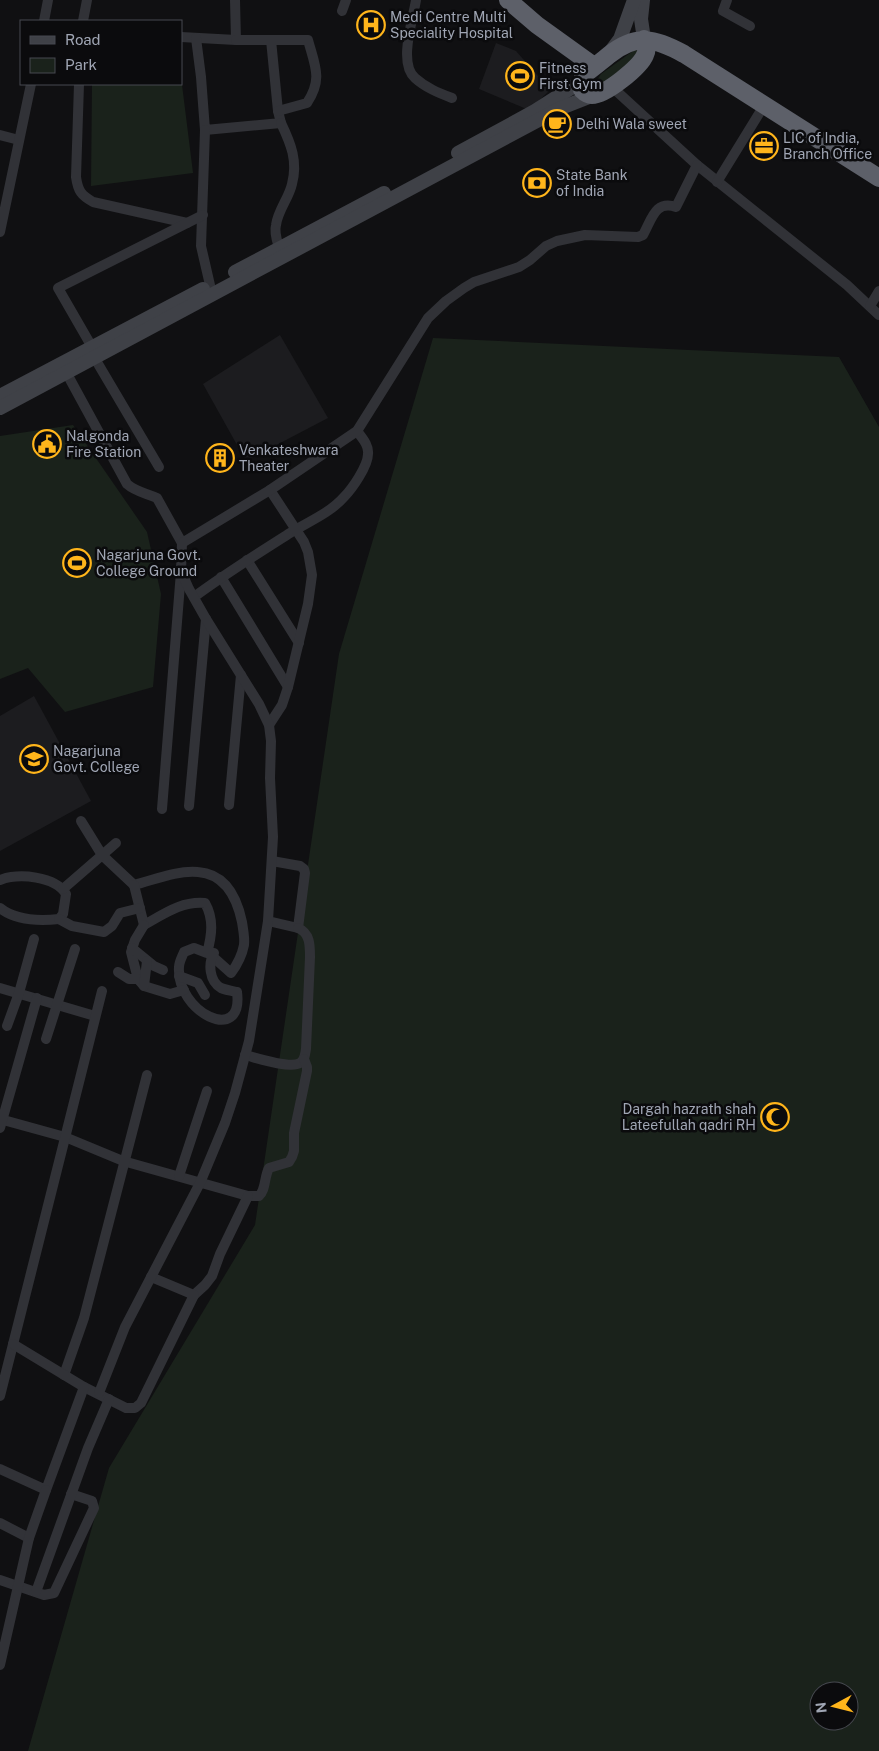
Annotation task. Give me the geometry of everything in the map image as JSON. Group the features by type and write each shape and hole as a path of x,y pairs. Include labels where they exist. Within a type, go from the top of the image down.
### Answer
{"highway":[{"path":"509,1 544,31 586,74"},
{"path":"644,39 647,50 642,60 612,87 594,95 587,94 582,90 586,74 624,44 644,39 670,46 879,178"},
{"path":"642,60 659,54 670,55 680,60 879,185"}],"main road":[{"path":"608,56 620,39 634,0"},
{"path":"643,0 641,19 644,39"},
{"path":"0,408 66,372 93,352 210,285 412,179 519,120 586,74"},
{"path":"0,396 286,256 562,108 594,95"}],"street":[{"path":"44,20 48,0"},
{"path":"83,20 87,0"},
{"path":"235,0 236,40"},
{"path":"342,10 346,0"},
{"path":"416,0 406,56 408,67 414,77 432,90 452,98"},
{"path":"727,0 723,11 750,26"},
{"path":"182,37 236,40 308,40 317,82 314,92 307,103 278,111"},
{"path":"196,38 205,130 202,246 206,273 210,285"},
{"path":"271,40 278,111 281,123 292,146 294,174 292,186 276,223 275,230 279,248"},
{"path":"0,232 3,202 31,85"},
{"path":"79,85 76,178 78,190 82,196 93,202 187,223"},
{"path":"612,87 697,165 846,284 879,315"},
{"path":"717,182 760,112"},
{"path":"205,130 281,123"},
{"path":"0,135 19,140"},
{"path":"182,543 270,490 357,431 428,318 446,300 474,282 519,267 557,240 585,236 638,238 643,235 659,207 667,204 676,206 697,165"},
{"path":"160,467 58,288 203,215"},
{"path":"870,306 879,290"},
{"path":"66,372 127,484 133,490 156,498 182,543 162,809"},
{"path":"194,598 221,577 344,498 362,472 368,459 366,443 357,431"},
{"path":"269,725 282,705 288,687 300,643 312,575 308,552 297,529 270,490"},
{"path":"247,560 300,643"},
{"path":"100,1393 125,1327 200,1183 227,1115 249,1042 268,921 273,837 269,725 259,704 194,598 181,571"},
{"path":"221,577 288,687"},
{"path":"189,806 206,619"},
{"path":"229,805 241,675"},
{"path":"81,821 102,855 134,886 144,925"},
{"path":"63,889 116,843"},
{"path":"272,861 300,866 304,869 298,928"},
{"path":"134,886 176,875 197,872 211,875 220,880 232,892 240,911 244,945 237,964 231,973 209,957 194,948 184,952 179,965 179,976 184,990 200,1012 210,1018 222,1019 230,1017 236,1011 238,1002 237,992 231,996 214,982 211,975 209,957 212,930 210,913 205,903 195,902 180,905 144,925 135,940 131,952 133,964 141,983"},
{"path":"0,880 7,877 42,878 63,889 66,894 63,914 59,920"},
{"path":"0,908 13,915 28,919 59,920 72,926 104,932 112,926 120,913 140,908"},
{"path":"37,998 1,1122 64,1137 124,1161 256,1197 261,1195 269,1168 289,1162 292,1157 294,1133 308,1067 304,1059 310,944 306,934 298,928 268,921"},
{"path":"7,1026 19,993 34,939"},
{"path":"132,948 147,961 163,970"},
{"path":"46,1039 75,949"},
{"path":"141,983 147,961"},
{"path":"118,972 129,979 170,994 184,990"},
{"path":"179,976 198,983 205,995"},
{"path":"0,988 95,1016"},
{"path":"0,1396 102,991"},
{"path":"245,1055 289,1065 298,1064 304,1059"},
{"path":"64,1375 84,1318 147,1075"},
{"path":"179,1176 207,1091"},
{"path":"13,1344 84,1387 110,1398 126,1408 135,1408 141,1403 194,1295 212,1276 220,1254 248,1196"},
{"path":"151,1276 194,1295"},
{"path":"0,1665 29,1538 84,1387"},
{"path":"36,1592 88,1448 110,1398"},
{"path":"0,1469 46,1490"},
{"path":"0,1580 49,1595 55,1591 94,1508 92,1501 71,1494"},
{"path":"0,1523 29,1538"}],"shaded area":[{"path":"496,43 516,51 550,90 529,110 479,89"},
{"path":"280,335 328,418 246,461 203,384"},
{"name":"Nagarjuna Govt. College","path":"34,696 91,801 0,851 0,716"}],"green space":[{"path":"640,46 643,55 595,89 596,82 601,74"},
{"path":"92,85 182,85 193,173 91,186"},
{"path":"433,338 839,357 879,427 879,1751 28,1751 109,1468 255,1225 339,654"},
{"name":"Nagarjuna Govt. College Ground","path":"73,425 147,532 161,594 153,687 65,712 28,668 0,679 0,436"}],"place":[{"name":"Medi Centre Multi Speciality Hospital","path":"371,25"},
{"name":"Fitness First Gym","path":"520,76"},
{"name":"Delhi Wala sweet","path":"557,124"},
{"name":"LIC of India, Branch Office","path":"764,146"},
{"name":"State Bank of India","path":"537,183"},
{"name":"Nalgonda Fire Station","path":"47,444"},
{"name":"Venkateshwara Theater","path":"220,458"},
{"name":"Nagarjuna Govt. College Ground","path":"77,563"},
{"name":"Nagarjuna Govt. College","path":"34,759"},
{"name":"Dargah hazrath shah Lateefullah qadri RH","path":"775,1117"}]}
